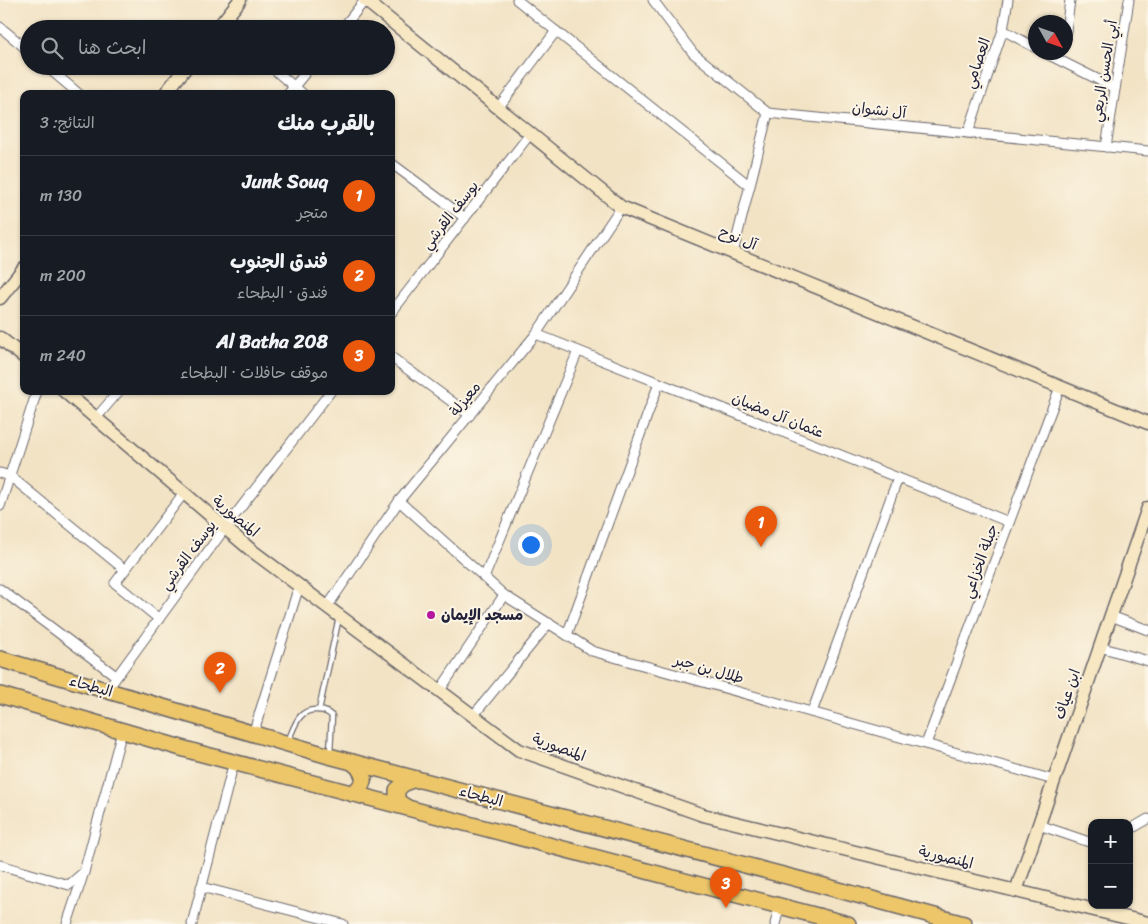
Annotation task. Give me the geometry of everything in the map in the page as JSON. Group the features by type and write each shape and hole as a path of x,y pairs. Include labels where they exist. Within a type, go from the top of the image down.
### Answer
{"main road":[{"name":"البطحاء","path":"0,659 329,756 964,924"},
{"name":"البطحاء","path":"0,695 234,762 848,924"},
{"path":"351,762 358,767 364,777 362,784 353,794"},
{"path":"408,808 397,801 397,790 414,779 423,781"}],"street":[{"path":"226,20 240,0"},
{"path":"349,20 365,0"},
{"name":"آل نوح","path":"365,0 390,20"},
{"path":"653,0 693,53 768,113 733,253"},
{"name":"العصامي","path":"968,133 1003,30 1008,0"},
{"path":"1068,15 1070,0"},
{"name":"أبي الحسن الربعي","path":"1106,147 1129,0"},
{"path":"521,1 750,186"},
{"name":"آل نوح","path":"395,24 621,207 1148,423"},
{"path":"0,27 20,44"},
{"path":"1003,30 1028,44"},
{"path":"498,108 556,31"},
{"path":"1065,60 1115,88"},
{"path":"57,75 74,90"},
{"path":"167,90 180,75"},
{"path":"278,75 291,90 304,75"},
{"name":"آل نشوان","path":"768,113 1148,151"},
{"name":"يوسف القرشي","path":"395,308 530,134"},
{"path":"395,166 464,218"},
{"name":"معيزلة","path":"327,607 399,501 536,334 621,207"},
{"path":"0,298 20,276"},
{"name":"عثمان آل مضيان","path":"536,334 1009,522"},
{"path":"0,338 20,355"},
{"path":"484,578 578,351"},
{"path":"395,360 470,415"},
{"path":"567,635 660,383"},
{"name":"جبلة الخزاعي","path":"926,744 1060,387"},
{"path":"0,506 36,395"},
{"name":"المنصورية","path":"69,395 251,550 519,750 703,816 1148,923"},
{"path":"96,418 116,395"},
{"name":"يوسف القرشي","path":"107,690 225,528 328,395"},
{"path":"0,473 10,476 125,570"},
{"path":"812,712 898,478"},
{"path":"158,619 115,583 184,493"},
{"name":"طلال بن جبر","path":"399,501 504,595 592,651 1054,780"},
{"name":"ابن عياف","path":"1016,891 1148,508"},
{"path":"254,734 299,586"},
{"path":"0,589 116,676"},
{"path":"440,690 504,595"},
{"path":"1111,616 1148,630"},
{"path":"473,716 549,623"},
{"path":"1100,647 1148,661"},
{"path":"67,924 84,872 122,731"},
{"path":"192,924 234,762"},
{"path":"1133,828 1148,819"},
{"path":"1039,825 1088,843"},
{"path":"0,865 69,885 84,872"},
{"path":"201,887 343,924"},
{"path":"775,924 780,905"}],"lane":[{"path":"319,710 339,616"},
{"path":"286,743 301,715 309,710 327,712 332,716 329,756"}],"place":[{"name":"Junk Souq","path":"761,547"},
{"name":"مسجد الإيمان","path":"431,615"},
{"name":"فندق الجنوب","path":"220,693"},
{"name":"Al Batha 208","path":"726,908"}]}
